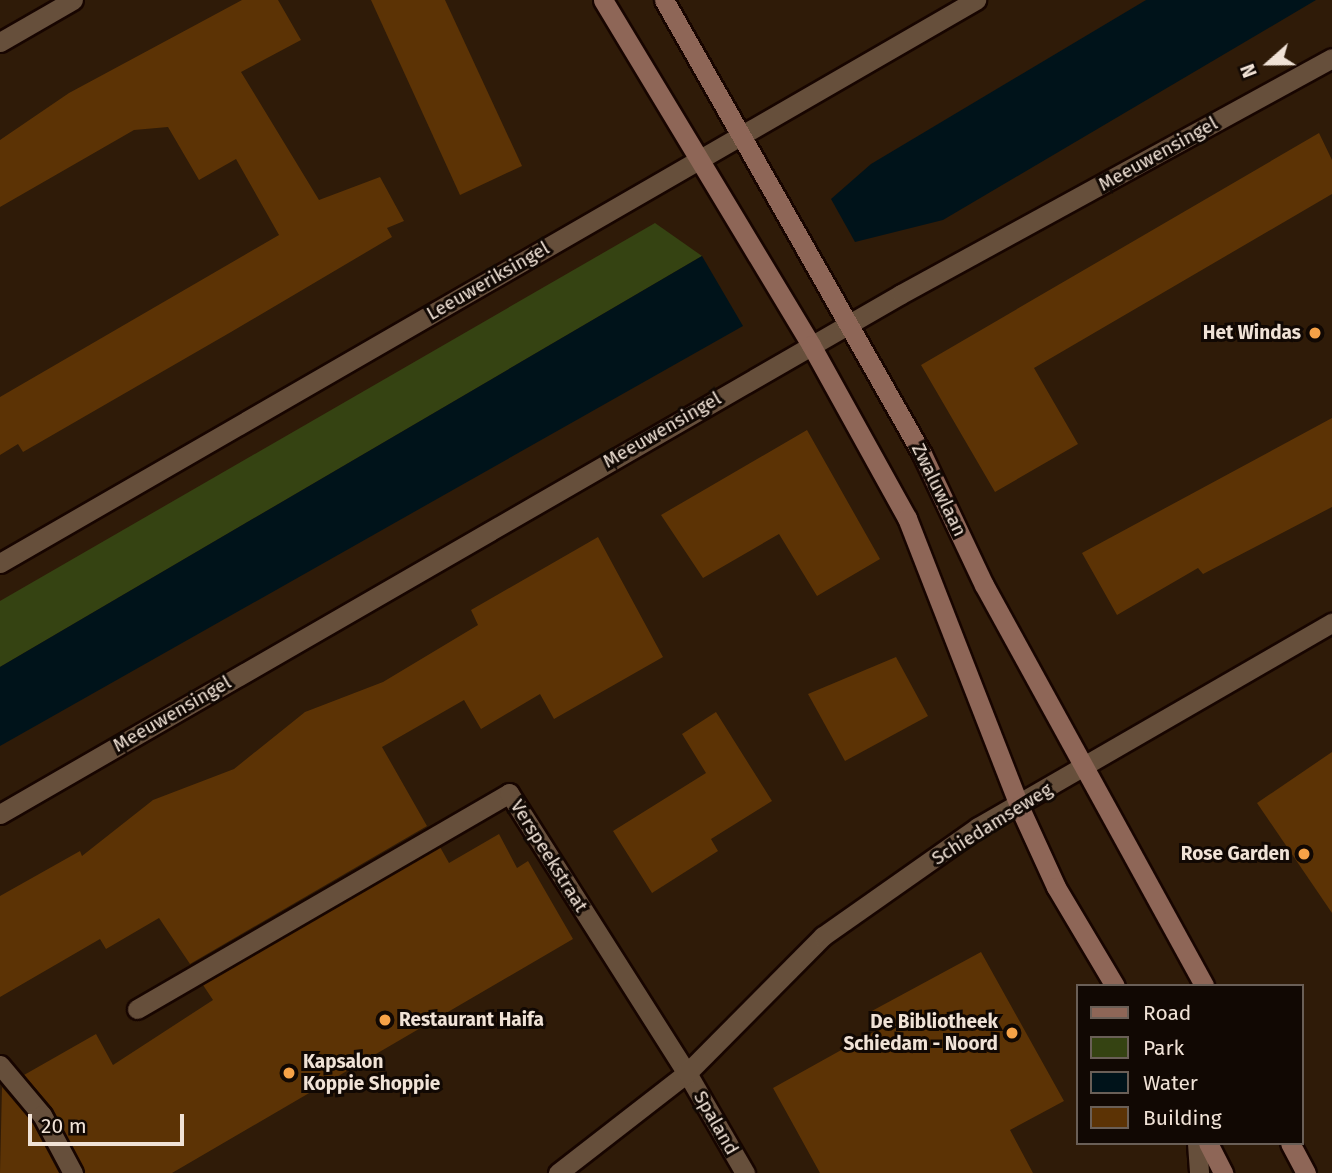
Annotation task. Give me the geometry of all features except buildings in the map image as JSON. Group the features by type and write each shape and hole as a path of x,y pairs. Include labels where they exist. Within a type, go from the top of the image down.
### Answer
{"main road":[{"path":"603,0 811,345 907,519 1019,806 1056,887 1114,984"},
{"name":"Zwaluwlaan","path":"664,0 849,323 1203,984"},
{"path":"1209,1145 1223,1173"},
{"path":"1291,1145 1306,1173"}],"street":[{"path":"0,42 73,0"},
{"name":"Leeuweriksingel","path":"0,563 741,133 976,0"},
{"name":"Meeuwensingel","path":"0,814 849,323 1332,58"},
{"name":"Schiedamseweg","path":"687,1073 823,936 1019,806 1332,623"},
{"name":"Verspeekstraat","path":"137,1009 509,793 687,1073"},
{"path":"0,1065 42,1115 73,1173"},
{"path":"558,1173 687,1073"},
{"name":"Spaland","path":"687,1073 745,1173"},
{"path":"1197,1145 1199,1173"}],"green space":[{"path":"655,223 702,256 0,667 0,601"}],"water":[{"path":"1146,0 1316,0 943,220 855,242 831,199 871,164"},
{"path":"702,256 743,326 0,746 0,667"}],"place":[{"name":"Het Windas","path":"1315,333"},
{"name":"Rose Garden","path":"1304,854"},
{"name":"Restaurant Haifa","path":"385,1020"},
{"name":"De Bibliotheek Schiedam - Noord","path":"1012,1033"},
{"name":"Kapsalon Koppie Shoppie","path":"289,1073"}]}
